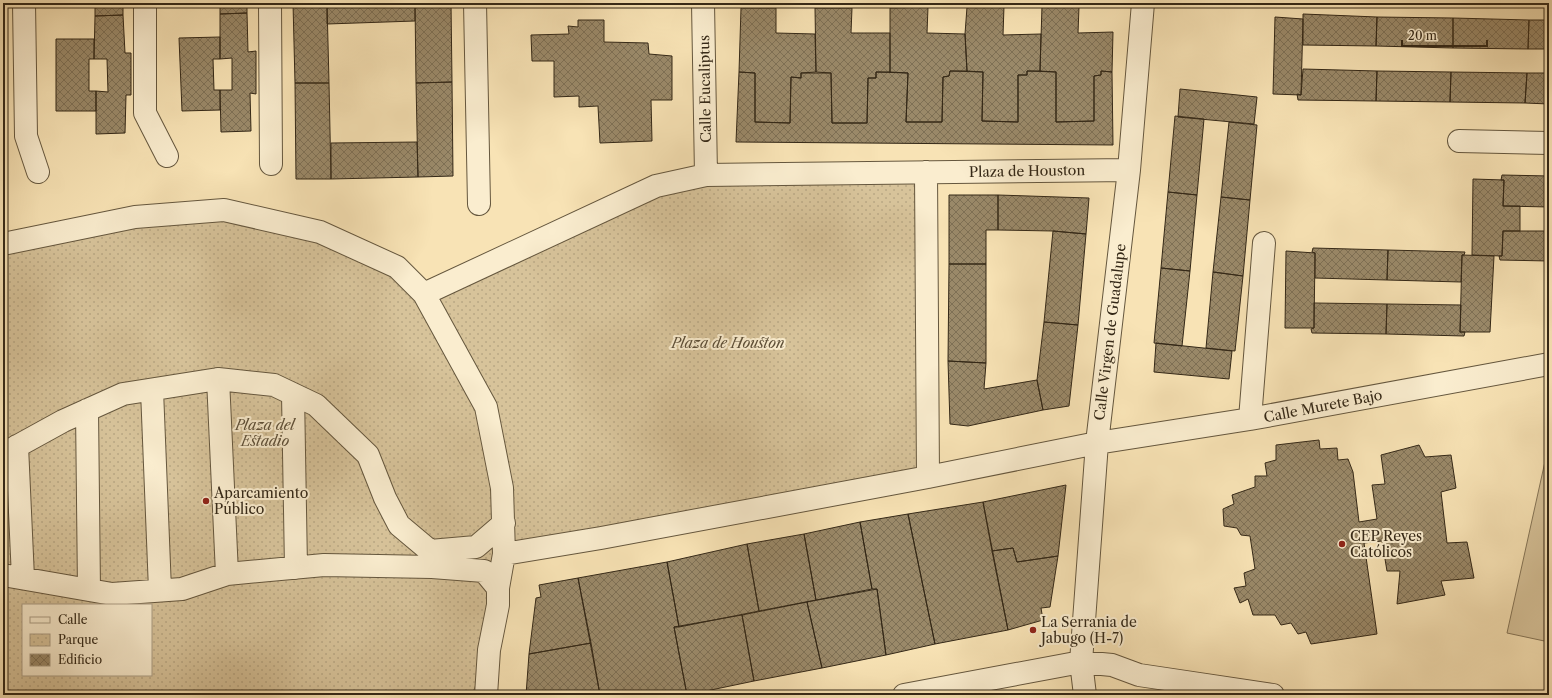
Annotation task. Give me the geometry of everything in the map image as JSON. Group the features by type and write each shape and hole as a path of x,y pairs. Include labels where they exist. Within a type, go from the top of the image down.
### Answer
{"street":[{"path":"24,3 26,136 38,172"},
{"path":"145,3 145,113 167,156"},
{"path":"270,3 271,164"},
{"path":"475,3 479,204"},
{"name":"Calle Eucaliptus","path":"703,3 706,175"},
{"name":"Calle Virgen de Guadalupe","path":"1085,695 1081,662 1097,443 1129,170 1143,3"},
{"path":"1459,141 1549,143"},
{"name":"Plaza de Houston","path":"424,294 656,186 706,175 1129,170"},
{"path":"926,172 928,477"},
{"path":"3,244 135,217 224,210 320,232 397,267 424,294 486,407 502,488 504,523 504,554 498,588 498,605 489,650 486,695"},
{"path":"1250,420 1264,243"},
{"name":"Calle Murete Bajo","path":"1097,443 1250,420 1549,364"},
{"path":"498,588 484,571 432,567 324,565 226,574 182,589 112,594 13,576 10,450 63,421 123,394 218,379 274,385 316,405 368,455 385,498 399,525 430,551 476,547 504,523"},
{"path":"218,379 226,574"},
{"path":"152,390 160,590"},
{"path":"294,394 296,568"},
{"path":"87,410 89,590"},
{"path":"504,554 601,538 928,477 1097,443"},
{"path":"472,695 489,650"},
{"path":"904,695 1081,662 1112,665 1139,675 1273,695"},
{"path":"1139,675 1148,688 1149,695"}],"green space":[{"name":"Plaza del Estadio","path":"926,172 928,477 505,554 489,650 472,695 3,695 3,244 224,210 320,232 424,293 656,186"},
{"path":"1546,457 1549,458 1549,642 1507,633"}],"building":[{"path":"95,3 123,3 123,15 95,16"},
{"path":"220,3 247,3 247,13 220,14"},
{"path":"293,3 327,3 329,83 295,83"},
{"path":"327,3 415,3 415,21 327,24"},
{"path":"415,3 451,3 452,82 416,83"},
{"path":"1004,6 1003,35 1041,34 1040,71 1027,71 1027,75 1018,75 1018,122 982,121 983,72 967,71 965,34 967,7"},
{"path":"1042,6 1079,7 1078,33 1113,32 1112,72 1101,71 1101,75 1094,76 1094,121 1056,122 1056,72 1040,71"},
{"path":"928,7 927,33 965,34 967,71 950,71 949,76 943,77 942,122 906,122 908,73 890,72 890,8"},
{"path":"741,8 776,8 776,33 815,34 816,72 801,73 801,78 791,77 790,123 755,122 755,73 739,72"},
{"path":"815,8 852,8 851,33 890,33 890,72 876,72 876,78 868,78 867,123 832,123 831,73 816,72"},
{"path":"247,13 248,52 256,51 256,94 250,93 251,131 221,132 220,90 232,90 232,58 220,59 220,14"},
{"path":"1303,14 1377,17 1376,46 1303,45"},
{"path":"123,15 125,53 131,53 131,95 126,95 125,133 96,134 96,91 108,92 107,59 94,59 95,16"},
{"path":"1275,17 1303,19 1301,95 1273,94"},
{"path":"1377,17 1453,18 1453,48 1376,46"},
{"path":"1453,18 1529,20 1528,49 1453,48"},
{"path":"578,20 604,20 604,42 648,43 649,54 672,56 672,100 651,100 652,141 600,143 598,106 579,107 579,96 554,97 554,61 532,61 531,35 569,34 568,26 578,27"},
{"path":"1529,20 1549,20 1549,49 1528,49"},
{"path":"220,37 220,59 213,59 214,90 220,90 220,110 182,111 179,38"},
{"path":"56,39 94,39 94,59 89,59 89,91 96,91 96,111 56,111"},
{"path":"1303,69 1377,71 1376,101 1298,100 1297,94 1301,95"},
{"path":"950,71 983,72 982,121 1018,122 1018,75 1027,75 1027,71 1056,72 1056,122 1094,121 1094,76 1101,75 1101,71 1112,72 1113,145 736,142 739,72 755,73 755,122 790,123 791,77 801,78 801,73 831,73 832,123 867,123 868,78 876,78 876,72 908,73 906,122 942,122 943,77 949,76"},
{"path":"1377,71 1451,72 1450,102 1376,101"},
{"path":"1451,72 1527,73 1525,103 1450,102"},
{"path":"1527,73 1549,73 1549,104 1525,103"},
{"path":"452,82 453,176 418,177 416,83"},
{"path":"295,83 329,83 331,179 296,179"},
{"path":"1180,89 1257,97 1254,124 1178,117"},
{"path":"1175,116 1204,119 1197,195 1168,192"},
{"path":"1229,122 1257,125 1250,200 1221,197"},
{"path":"417,142 418,177 331,179 331,143"},
{"path":"1502,175 1549,176 1549,207 1503,206 1504,180 1501,180"},
{"path":"1473,179 1504,180 1503,206 1520,206 1520,231 1503,231 1502,256 1472,255"},
{"path":"1168,192 1197,195 1190,271 1161,268"},
{"path":"949,195 998,195 998,230 986,230 986,264 949,264"},
{"path":"998,195 1089,198 1086,234 1053,231 998,230"},
{"path":"1221,197 1250,200 1243,276 1213,272"},
{"path":"1053,231 1086,234 1078,325 1044,322"},
{"path":"1503,231 1549,231 1549,261 1500,260 1499,256 1502,256"},
{"path":"1313,248 1388,250 1387,280 1315,278 1315,253 1312,252"},
{"path":"1388,250 1465,252 1464,255 1462,255 1461,282 1387,280"},
{"path":"1286,251 1315,253 1314,328 1285,328"},
{"path":"1462,255 1494,256 1490,332 1460,332"},
{"path":"949,264 986,264 986,363 948,361"},
{"path":"1161,268 1190,271 1182,346 1154,343"},
{"path":"1213,272 1243,276 1235,351 1206,348"},
{"path":"1314,303 1387,304 1386,334 1312,333 1311,329 1314,328"},
{"path":"1387,304 1461,305 1460,332 1465,332 1464,336 1386,334"},
{"path":"1044,322 1078,325 1069,406 1043,410 1037,380"},
{"path":"1156,343 1232,351 1229,379 1154,372"},
{"path":"948,361 986,363 984,389 1037,380 1043,410 968,426 950,424"},
{"path":"1319,440 1320,449 1337,448 1338,460 1348,459 1353,472 1359,522 1377,519 1372,485 1385,484 1381,455 1419,445 1425,457 1451,455 1456,488 1441,492 1447,543 1467,542 1474,578 1441,581 1445,595 1397,604 1400,571 1387,571 1382,541 1364,543 1377,634 1311,644 1306,632 1298,634 1291,623 1281,625 1275,615 1253,615 1248,599 1240,603 1234,588 1246,586 1244,573 1255,569 1250,536 1241,535 1237,528 1224,526 1223,509 1234,504 1232,495 1255,487 1255,476 1267,476 1265,463 1276,460 1276,445"},
{"path":"1066,485 1058,556 1017,562 1013,548 992,551 983,502"},
{"path":"983,502 1008,630 935,644 908,514"},
{"path":"908,514 935,644 886,655 877,589 872,589 860,522"},
{"path":"860,522 872,589 816,600 804,534"},
{"path":"804,534 816,600 759,611 747,544"},
{"path":"747,544 759,611 679,627 667,562"},
{"path":"1013,548 1017,562 1058,556 1050,607 1041,608 1043,620 1008,630 992,551"},
{"path":"667,562 679,627 674,627 687,695 600,695 578,578"},
{"path":"578,578 591,643 529,654 536,598 541,597 539,585"},
{"path":"877,589 886,655 822,668 807,602"},
{"path":"807,602 822,668 754,681 742,615"},
{"path":"742,615 754,681 687,695 674,627"},
{"path":"591,643 600,695 526,695 529,654"}],"place":[{"name":"Aparcamiento Público","path":"206,501"},
{"name":"CEP Reyes Católicos","path":"1342,544"},
{"name":"La Serrania de Jabugo (H-7)","path":"1033,630"}]}
